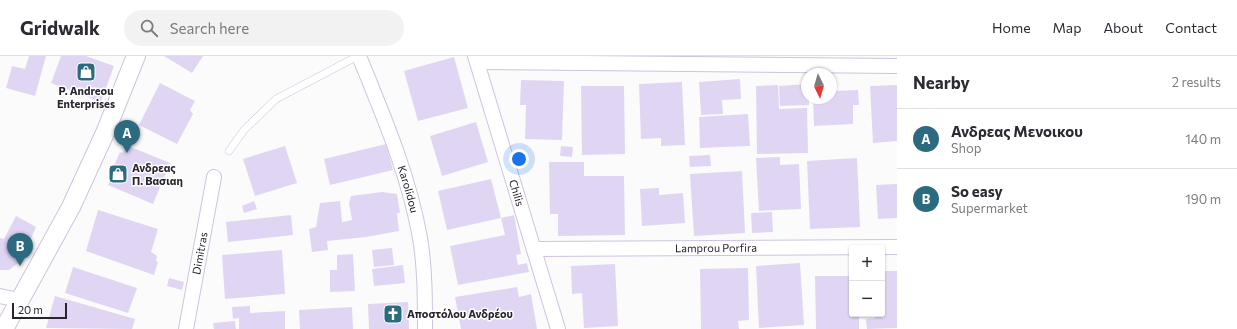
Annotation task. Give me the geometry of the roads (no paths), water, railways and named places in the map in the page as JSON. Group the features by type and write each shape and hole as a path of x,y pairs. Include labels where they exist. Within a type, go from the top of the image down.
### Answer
{"street":[{"path":"4,329 71,207 105,134 136,56"},
{"name":"Karolidou","path":"358,56 398,155 413,206 420,238 423,265 425,329"},
{"path":"476,59 897,66"},
{"name":"Chilis","path":"476,59 558,329"},
{"name":"Dimitras","path":"186,329 214,177"},
{"name":"Lamprou Porfira","path":"534,249 897,247"},
{"path":"0,296 19,300"}],"lane":[{"path":"229,151 244,130 276,99 358,56"}],"place":[{"name":"P. Andreou Enterprises","path":"86,72"},
{"name":"Ανδρεας Μενοικου","path":"127,153"},
{"name":"Ανδρεας Π. Βασιαη","path":"118,174"},
{"name":"So easy","path":"20,266"},
{"name":"Αποστόλου Ανδρέου","path":"393,314"}]}
